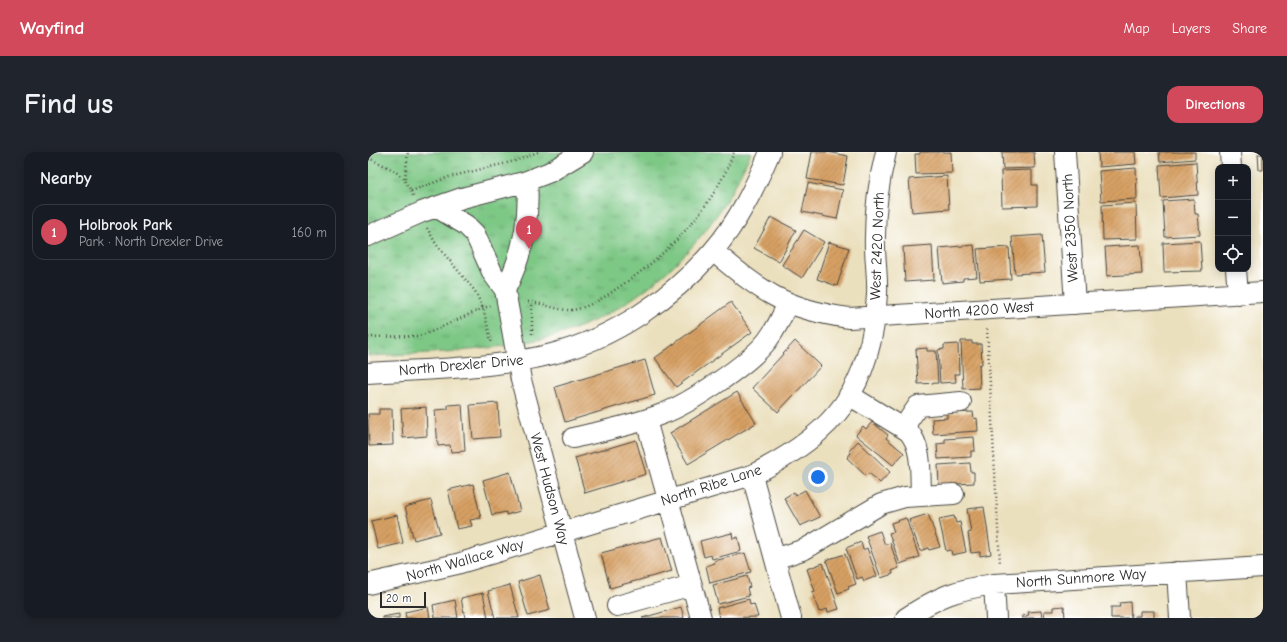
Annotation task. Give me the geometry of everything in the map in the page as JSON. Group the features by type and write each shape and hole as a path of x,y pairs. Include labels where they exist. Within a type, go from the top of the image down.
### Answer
{"street":[{"path":"368,236 436,207 462,198 505,188 527,181 550,172 583,152"},
{"name":"North Drexler Drive","path":"368,372 483,366 553,354 586,342 617,328 645,311 674,289 713,251 736,220 756,185 770,152"},
{"name":"West 2420 North","path":"874,317 877,293 874,236 876,201 886,152"},
{"name":"West 2350 North","path":"1065,152 1074,304"},
{"path":"1230,152 1231,164"},
{"path":"436,207 466,224 475,234 492,274 504,290 514,272 525,230 528,212 527,181"},
{"name":"North 4200 West","path":"713,251 748,280 787,304 832,316 849,318 1263,292"},
{"path":"1236,272 1238,294"},
{"name":"West Hudson Way","path":"504,290 521,380 585,618"},
{"path":"573,438 646,420 663,414 701,393 742,365 766,342 780,321 787,304"},
{"name":"North Ribe Lane","path":"561,532 752,475 791,454 820,432 849,395 867,360 874,317"},
{"path":"849,395 903,428 913,436 916,442 921,496"},
{"path":"903,428 918,406 961,402"},
{"path":"646,420 701,618"},
{"path":"752,475 791,618"},
{"path":"775,559 805,549 881,504 905,497 954,494"},
{"name":"North Wallace Way","path":"368,584 457,564 561,532"},
{"name":"North Sunmore Way","path":"906,618 928,603 945,595 962,589 994,584 1263,567"},
{"path":"1177,572 1180,618"},
{"path":"994,584 996,618"},
{"path":"617,606 692,585"}],"path":[{"path":"368,154 374,152"},
{"path":"405,179 408,152"},
{"path":"411,190 449,177 515,161 538,152"},
{"path":"522,302 532,302 563,309 578,309 610,294 647,268 691,224 719,182 734,152"},
{"path":"368,158 396,172 405,179 416,202"},
{"path":"427,227 436,244 475,291 483,308 492,344"},
{"path":"532,302 532,335"},
{"path":"368,337 419,336 492,305"},
{"path":"987,330 1000,564"}],"green space":[{"path":"368,152 751,152 722,207 703,233 681,258 657,280 631,300 603,316 573,330 542,339 499,347 368,356"}],"building":[{"path":"812,152 827,152 848,156 843,185 807,179"},
{"path":"920,152 951,152 952,173 916,174 915,154 920,154"},
{"path":"1002,152 1034,152 1035,168 1003,169"},
{"path":"1098,152 1135,152 1136,164 1099,167"},
{"path":"1159,152 1195,152 1195,159 1160,162"},
{"path":"1258,154 1263,154 1263,170 1259,170"},
{"path":"1196,162 1198,195 1161,198 1159,165"},
{"path":"1136,168 1137,199 1101,201 1099,171"},
{"path":"1032,170 1032,185 1037,185 1037,206 1002,207 1001,171"},
{"path":"947,176 949,209 912,212 909,179"},
{"path":"808,183 843,190 837,219 802,212"},
{"path":"1194,199 1195,214 1198,214 1200,235 1165,237 1163,201"},
{"path":"1136,203 1137,239 1103,240 1102,205"},
{"path":"771,217 796,230 779,262 754,248"},
{"path":"804,230 824,242 802,278 782,265"},
{"path":"1042,235 1045,272 1015,274 1012,237"},
{"path":"1200,241 1202,271 1164,272 1163,243"},
{"path":"829,242 849,248 837,286 817,279"},
{"path":"932,245 934,280 905,282 903,247"},
{"path":"974,245 977,277 963,278 963,281 942,283 939,248"},
{"path":"1140,245 1142,274 1107,276 1105,247"},
{"path":"1009,247 1011,279 980,281 977,249"},
{"path":"731,302 752,332 676,387 655,358"},
{"path":"795,341 821,366 778,412 752,388"},
{"path":"961,341 972,341 972,344 981,344 982,364 979,365 980,388 963,389"},
{"path":"958,344 959,374 955,374 956,382 940,383 938,350 944,349 944,345"},
{"path":"927,348 927,351 936,351 938,383 918,384 916,349"},
{"path":"645,360 655,395 565,422 555,387"},
{"path":"737,392 756,423 688,464 670,433"},
{"path":"498,403 500,437 473,439 470,405"},
{"path":"462,404 465,451 451,452 450,445 438,446 435,410 448,409 448,405"},
{"path":"426,407 427,436 403,438 401,409"},
{"path":"379,409 392,409 393,445 369,446 368,414 379,414"},
{"path":"973,412 974,419 977,418 978,431 933,434 932,419 947,418 947,413"},
{"path":"872,422 888,435 886,438 904,453 893,465 856,435 863,426 866,429"},
{"path":"974,437 975,451 971,451 971,457 938,459 937,444 945,443 945,439"},
{"path":"636,440 646,474 585,493 575,458"},
{"path":"858,441 890,472 880,483 869,473 866,476 847,458 851,453 849,451"},
{"path":"970,463 971,472 974,472 974,483 939,485 938,465"},
{"path":"510,472 520,511 506,515 506,512 492,515 483,480"},
{"path":"473,484 481,518 470,520 472,526 457,529 448,490"},
{"path":"805,490 820,517 800,526 784,498 794,492 796,495"},
{"path":"431,500 440,533 414,540 405,507"},
{"path":"984,507 991,554 980,556 980,552 971,553 968,533 971,532 967,509"},
{"path":"928,514 940,547 929,550 928,548 920,551 909,520"},
{"path":"397,515 403,543 378,549 371,521"},
{"path":"954,516 956,523 960,522 966,552 952,555 951,550 946,551 939,519"},
{"path":"906,518 919,557 900,564 889,533 894,532 891,523"},
{"path":"880,531 885,545 890,543 899,568 892,571 893,574 881,578 866,536"},
{"path":"732,533 733,539 738,537 741,551 712,559 711,555 704,557 700,541"},
{"path":"662,537 672,571 610,588 601,553"},
{"path":"861,542 863,550 867,548 877,576 864,581 862,577 857,579 846,548"},
{"path":"745,553 751,572 710,583 706,566 715,563 714,561"},
{"path":"845,554 856,584 848,587 849,589 838,593 826,560"},
{"path":"823,563 839,609 828,612 827,609 819,612 812,592 815,591 807,569"},
{"path":"540,575 550,610 528,616 518,582"},
{"path":"747,576 750,587 747,588 749,596 718,604 713,585"},
{"path":"510,585 519,618 495,618 488,591"},
{"path":"483,593 488,618 465,618 461,598"},
{"path":"749,599 750,605 754,604 758,617 719,618 717,608"},
{"path":"455,600 458,618 435,618 433,605"},
{"path":"1130,602 1131,618 1111,618 1111,607 1120,607 1119,603"},
{"path":"1064,606 1065,618 1045,618 1044,611 1053,611 1053,607"},
{"path":"428,607 430,618 406,618 405,612"},
{"path":"681,607 684,618 642,618"},
{"path":"1041,611 1042,618 1022,618 1022,616 1029,615 1028,612"},
{"path":"1140,611 1154,611 1154,618 1134,618 1134,616 1140,616"},
{"path":"399,614 399,618 382,618 382,617"}],"place":[{"name":"Holbrook Park","path":"529,249"}]}
